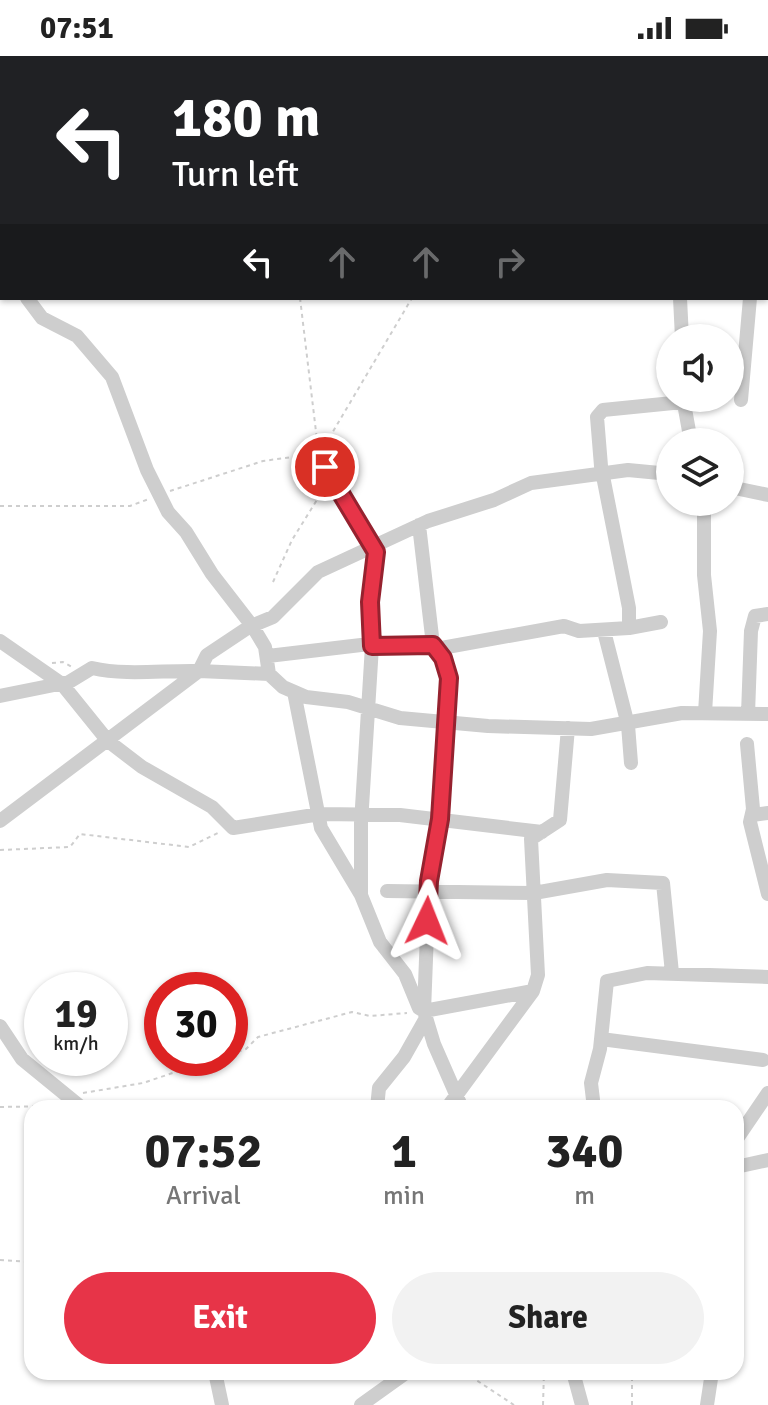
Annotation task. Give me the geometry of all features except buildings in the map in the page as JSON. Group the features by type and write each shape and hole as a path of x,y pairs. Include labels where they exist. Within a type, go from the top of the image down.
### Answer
{"street":[{"path":"29,300 50,323 77,336 112,377 147,470 168,512 186,532 253,627 268,656 269,674"},
{"path":"680,300 681,324"},
{"path":"744,366 750,300"},
{"path":"629,628 629,608 603,476 597,417 603,410 656,403"},
{"path":"322,460 373,548 361,895"},
{"path":"0,821 199,671 207,655 273,617 318,572 419,525 531,483 656,471"},
{"path":"744,490 768,495"},
{"path":"704,516 704,575 710,631 705,713"},
{"path":"419,525 434,647 449,678 440,819 428,891 425,1014 455,1100"},
{"path":"748,714 751,631 755,616 768,614"},
{"path":"268,656 372,646 434,647 564,626 579,631 604,631 661,622"},
{"path":"604,631 628,725 631,763"},
{"path":"0,641 62,684 108,741 142,767 212,807 233,828 320,814 440,819 542,832"},
{"path":"0,696 62,684 92,668 122,675 153,670 269,674 294,692 400,718 447,723 568,728 628,725 682,713 768,714"},
{"path":"294,692 321,828 361,895 380,942 405,974 419,1008 425,1014"},
{"path":"459,1100 533,991 538,975 531,839 560,820 568,728"},
{"path":"747,744 750,822 768,894"},
{"path":"752,815 768,813"},
{"path":"387,891 534,893 607,880 663,883 672,973"},
{"path":"593,1100 591,1083 601,1039 607,981 647,973 768,977"},
{"path":"425,1014 533,991"},
{"path":"378,1100 379,1088 404,1057 425,1014"},
{"path":"0,1026 22,1059 72,1100"},
{"path":"601,1039 763,1060"},
{"path":"744,1128 768,1093"},
{"path":"744,1165 768,1160"},
{"path":"217,1380 222,1405"},
{"path":"364,1404 396,1380"},
{"path":"575,1380 582,1405"},
{"path":"707,1405 711,1380"}],"path":[{"path":"273,582 292,540 320,495 322,460 300,300"},
{"path":"322,460 411,300"},
{"path":"35,664 63,662 84,673"},
{"path":"0,850 70,847 80,834 189,847 233,828"},
{"path":"248,1047 258,1037 352,1012 370,1016 425,1014"},
{"path":"80,1100 83,1093 143,1083 164,1076"},
{"path":"0,1107 24,1107"},
{"path":"0,1260 24,1262"},
{"path":"476,1380 514,1405"},
{"path":"543,1405 544,1380"},
{"path":"632,1380 632,1405"}],"route":[{"path":"325,467 376,552 370,602 372,646 433,645 443,658 449,678 440,819 429,881 427,921"}]}
